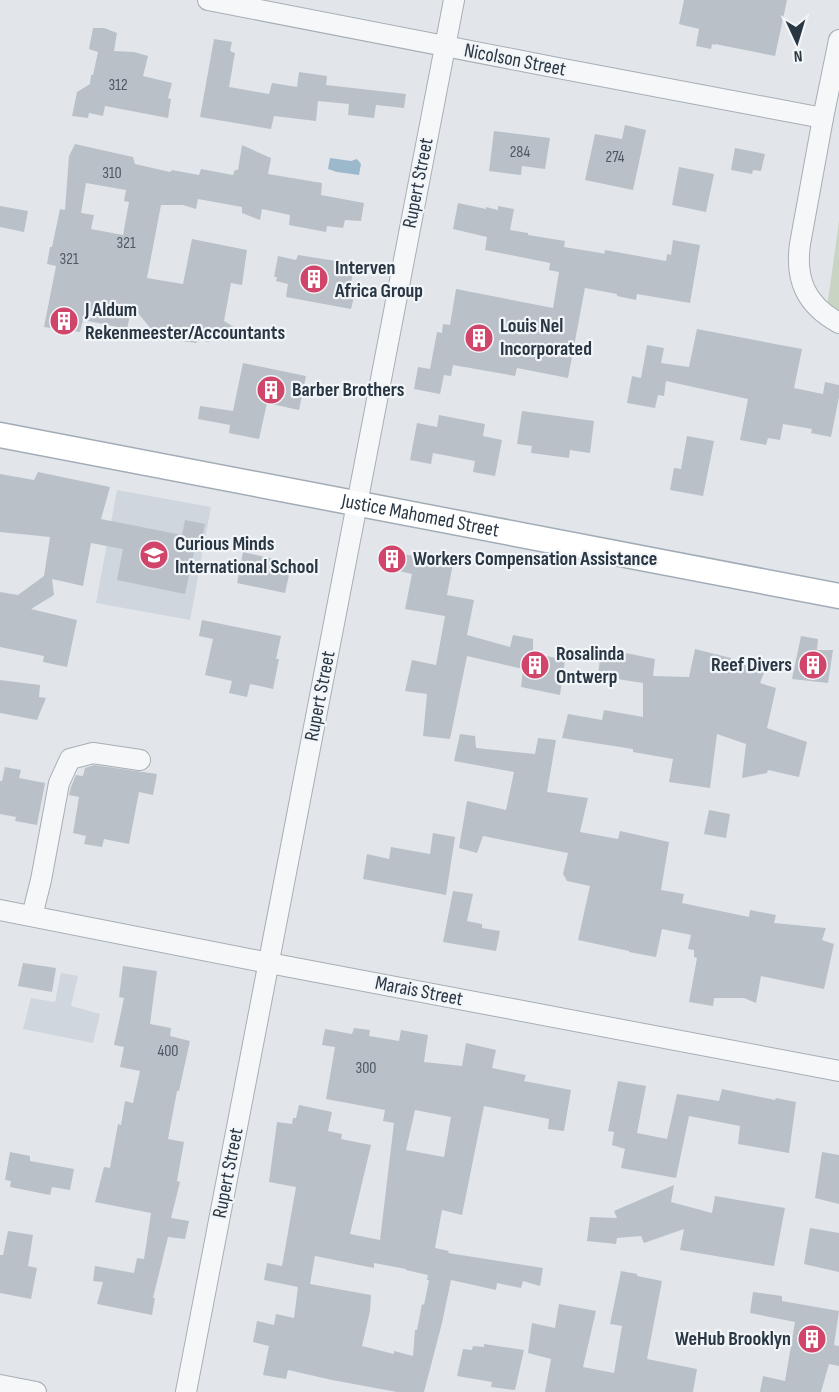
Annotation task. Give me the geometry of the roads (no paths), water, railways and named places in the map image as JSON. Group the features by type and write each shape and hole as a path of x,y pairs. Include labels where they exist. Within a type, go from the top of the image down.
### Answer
{"main road":[{"name":"Justice Mahomed Street","path":"0,435 839,596"}],"street":[{"name":"Nicolson Street","path":"208,0 823,118"},
{"name":"Rupert Street","path":"186,1392 454,0"},
{"path":"839,40 798,265 807,295 821,312 839,323"},
{"path":"32,916 59,783 70,759 93,753 141,760"},
{"name":"Marais Street","path":"0,910 839,1071"},
{"path":"0,1385 36,1392"}],"water":[{"path":"330,158 351,161 357,159 361,164 359,175 328,169"}],"place":[{"name":"Interven Africa Group","path":"314,279"},
{"name":"J Aldum Rekenmeester/Accountants","path":"64,321"},
{"name":"Louis Nel Incorporated","path":"479,338"},
{"name":"Barber Brothers","path":"271,390"},
{"name":"Curious Minds International School","path":"154,555"},
{"name":"Workers Compensation Assistance","path":"392,559"},
{"name":"Rosalinda Ontwerp","path":"535,665"},
{"name":"Reef Divers","path":"813,665"},
{"name":"WeHub Brooklyn","path":"812,1339"}]}
